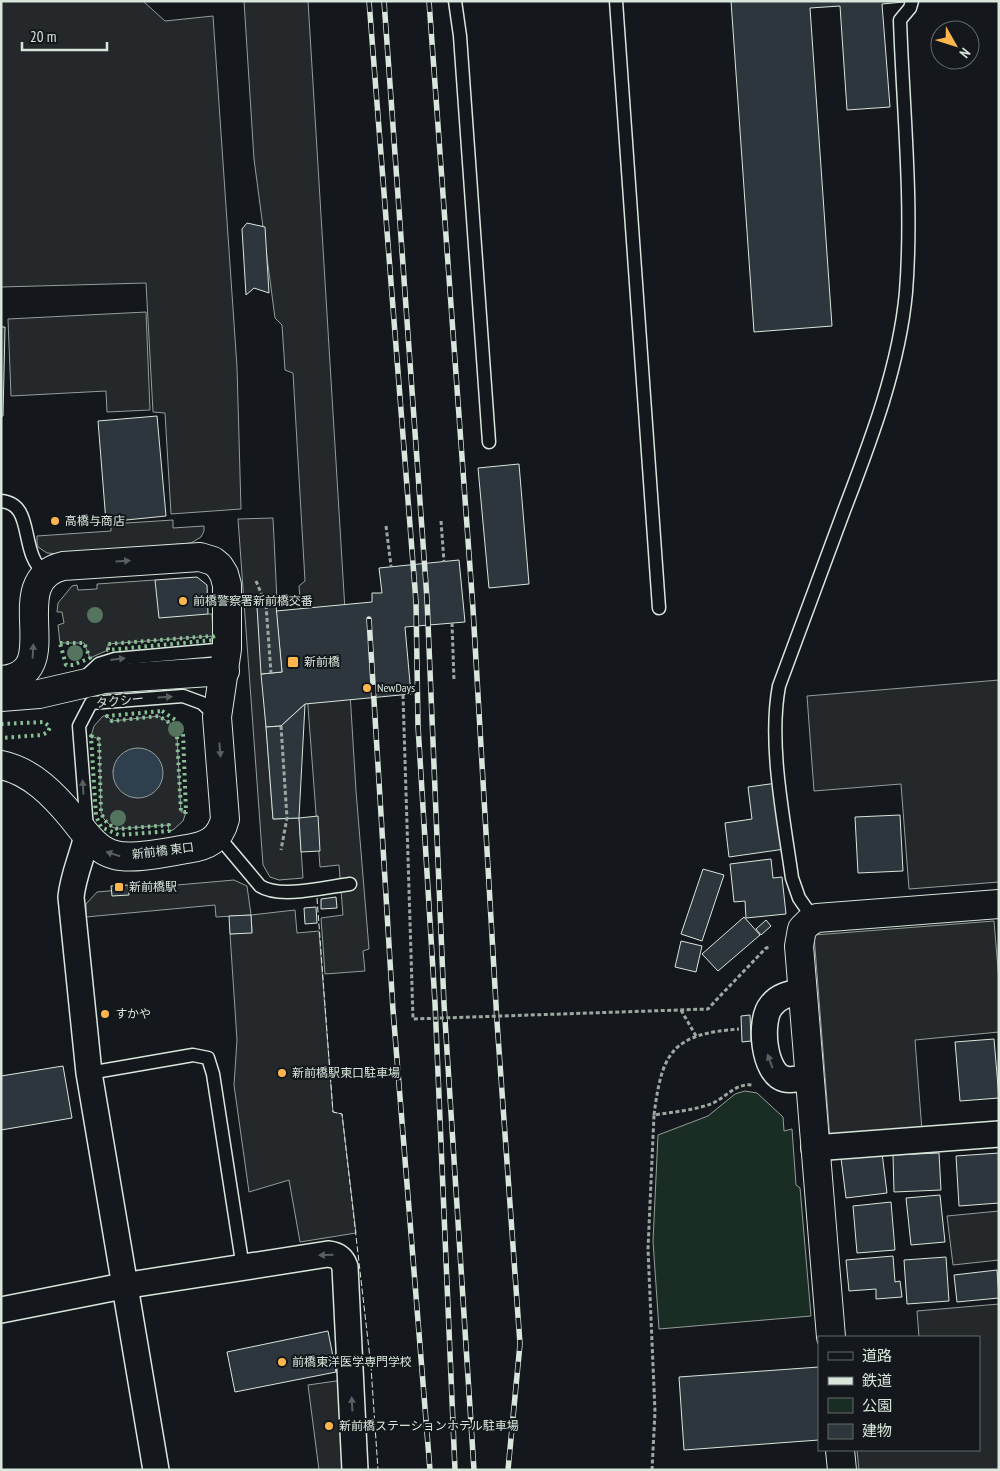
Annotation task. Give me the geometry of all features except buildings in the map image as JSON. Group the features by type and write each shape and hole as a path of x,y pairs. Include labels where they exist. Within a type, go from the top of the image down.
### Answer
{"main road":[{"path":"1,680 18,677 32,663 35,652 31,600 34,589 50,568 187,557 200,557 213,561 224,574 227,585 226,660 217,717 225,811 223,830 218,836"},
{"path":"1,697 39,694 104,679 226,660"},
{"name":"新前橋 東口","path":"1,764 12,767 36,780 58,801 87,836 108,853 123,856 198,847 212,842 218,836"},
{"path":"830,1336 802,992 800,938 805,925 817,918 999,904"},
{"path":"840,1451 842,1470"}],"street":[{"path":"87,836 82,860 72,883 70,897 89,1073 123,1286 156,1470"},
{"path":"802,992 786,995 775,1001 766,1012 765,1031 767,1054 775,1072 785,1079 809,1078"},
{"path":"814,1148 999,1134"},
{"path":"1,1310 123,1286 328,1254 335,1255 342,1260 346,1285 355,1470"}],"lane":[{"path":"455,1 460,36 488,442"},
{"path":"616,1 658,608"},
{"path":"805,925 808,911 799,898 792,878 774,736 774,710 779,686 865,454 888,385 900,330 906,293 909,231 900,20 910,8 912,1"},
{"path":"1,501 9,502 19,510 25,522 30,556 38,568 45,573"},
{"name":"タクシー","path":"87,836 79,726 91,703 183,696 202,703 217,717"},
{"path":"218,836 260,886 266,890 278,892 350,884"},
{"path":"89,1073 193,1055 208,1058 213,1074 243,1268"}],"path":[{"path":"442,521 444,562"},
{"path":"386,526 391,566"},
{"path":"255,579 266,605 271,673"},
{"path":"452,623 454,681"},
{"path":"403,695 414,1019 708,1009 766,948"},
{"path":"281,726 287,818 281,850"},
{"path":"681,1010 696,1036"},
{"path":"652,1470 655,1412 648,1249 654,1115 659,1079 668,1057 677,1047 706,1032 743,1029"},
{"path":"654,1115 714,1102 727,1093 747,1084 757,1085"}],"green space":[{"path":"745,1091 757,1093 783,1117 784,1131 792,1129 796,1185 800,1188 811,1316 659,1329 653,1241 658,1135 708,1116 735,1094"}],"shaded area":[{"path":"1,1 143,1 165,21 213,16 237,367 241,509 171,514 165,413 153,412 146,283 1,287"},
{"path":"244,1 308,1 356,791 369,949 363,951 365,971 325,974 321,918 343,915 339,865 320,867 299,586 305,581 293,373 285,370 282,325 275,318 254,159"},
{"path":"146,312 150,410 107,412 106,391 11,396 8,319"},
{"path":"273,518 277,601 276,605 257,606 273,819 299,818 303,878 279,880 270,877 263,865 238,519"},
{"path":"173,520 173,528 204,526 204,531 201,537 191,543 62,554 47,553 38,547 37,543 37,536 111,531 111,524"},
{"path":"155,580 208,614 212,614 213,636 108,644 108,650 90,658 84,643 60,643 58,625 64,623 62,612 57,612 58,603 72,586 77,585 78,590 97,589 97,584"},
{"path":"999,680 999,882 909,889 901,784 814,791 807,696"},
{"path":"103,716 107,716 112,721 159,716 173,725 177,736 181,812 186,812 183,821 173,830 169,831 168,825 118,829 112,827 104,819 101,812 99,739 91,736 94,726","holes":["120,756 137,798 122,792 113,771"]},
{"path":"234,880 247,886 251,915 216,917 215,905 86,917 86,904 97,892"},
{"name":"新前橋駅東口駐車場","path":"295,910 297,933 319,931 333,1112 342,1114 356,1233 300,1242 289,1180 249,1192 234,1085 237,1040 230,934 252,932 251,915"},
{"path":"994,921 999,981 999,1032 915,1040 922,1131 830,1139 814,935"},
{"path":"999,1211 999,1260 953,1265 947,1216"},
{"path":"999,1304 999,1470 859,1470 857,1451 980,1451 980,1336 919,1336 917,1311"},
{"name":"新前橋ステーションホテル駐車場","path":"343,1380 346,1470 319,1470 308,1385"}],"water":[{"path":"138,748 148,750 156,755 161,763 163,773 161,783 156,791 148,796 138,798 128,796 120,791 115,783 113,773 115,763 120,755 128,750"}],"railway":[{"path":"369,1 416,602 418,726 435,1003 455,1470"},
{"path":"384,1 427,599 444,1004 474,1470"},
{"path":"429,1 473,609 497,1022 520,1344 508,1470"},
{"path":"369,619 393,1010 430,1470"}],"hedge":[{"path":"213,636 214,640 108,650 108,644 213,636"},
{"path":"60,643 84,643 90,658 73,665 66,665 60,643"},
{"path":"162,711 177,721 183,733 186,812 181,812 177,736 173,725 159,716 112,721 107,716 162,711"},
{"path":"1,724 44,722 50,727 48,732 42,735 1,738"},
{"path":"91,736 99,739 101,812 105,821 118,829 169,825 169,831 119,835 101,827 96,816 91,736"}],"fence":[{"path":"317,898 333,1112 342,1114 371,1367 378,1470"}],"place":[{"name":"高橋与商店","path":"55,521"},
{"name":"前橋警察署新前橋交番","path":"183,601"},
{"name":"新前橋","path":"293,662"},
{"name":"NewDays","path":"367,688"},
{"name":"新前橋駅","path":"119,887"},
{"name":"すかや","path":"105,1014"},
{"name":"新前橋駅東口駐車場","path":"282,1073"},
{"name":"前橋東洋医学専門学校","path":"282,1362"},
{"name":"新前橋ステーションホテル駐車場","path":"329,1426"}]}
